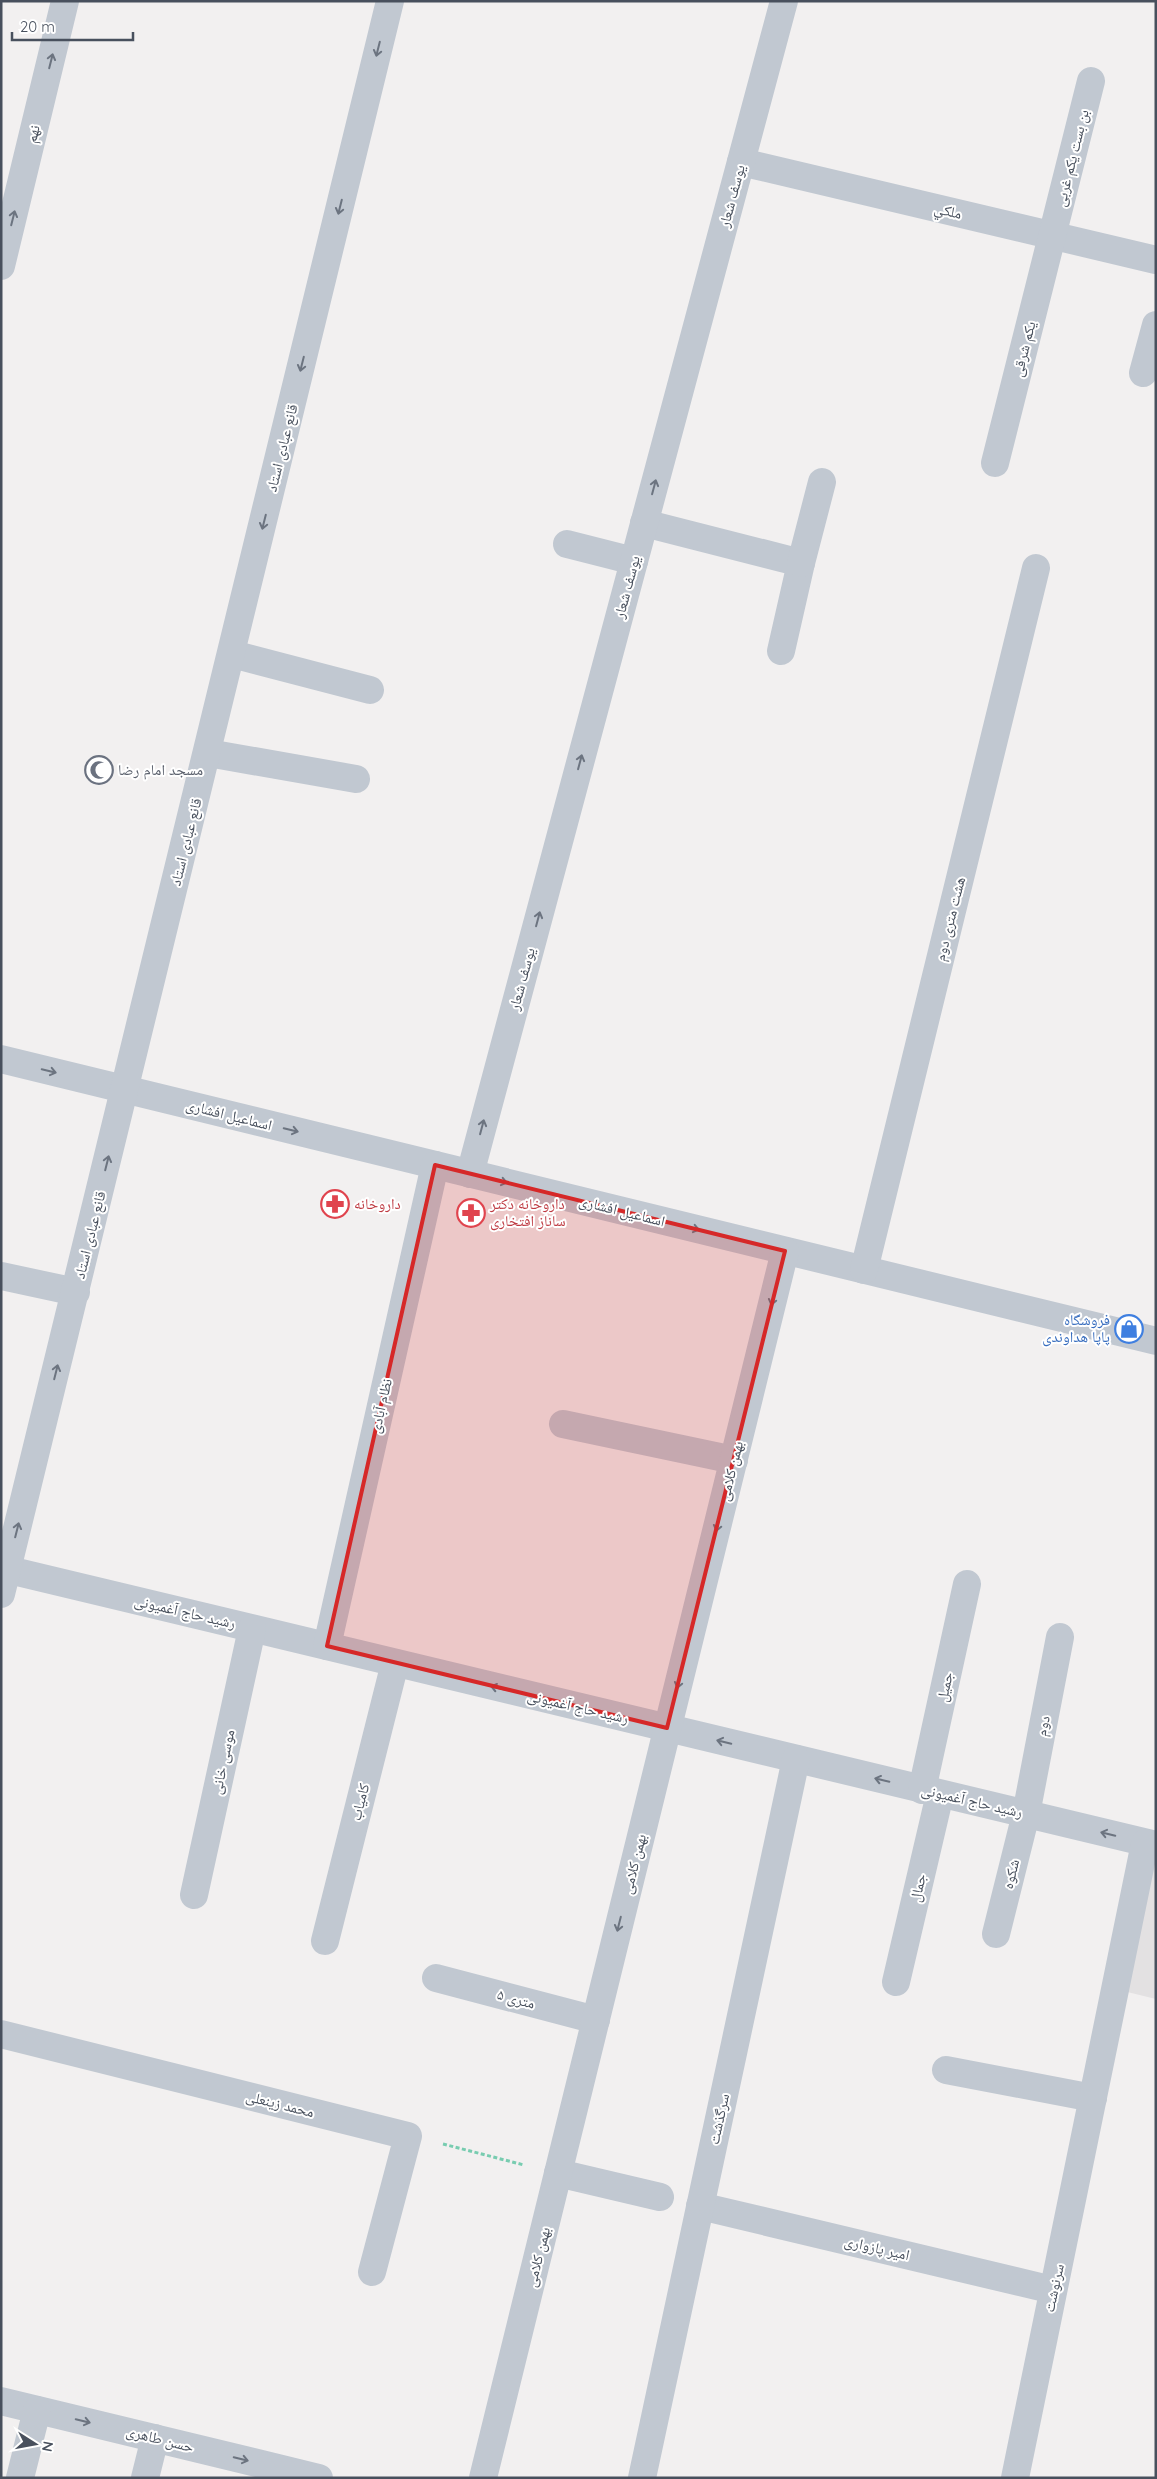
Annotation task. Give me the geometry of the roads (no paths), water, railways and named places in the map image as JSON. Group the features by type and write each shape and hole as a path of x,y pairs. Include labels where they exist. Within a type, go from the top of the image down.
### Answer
{"street":[{"name":"نهم","path":"1,266 65,1"},
{"name":"قانع عبادی استاد","path":"3,1578 126,1090 390,1"},
{"name":"یوسف شعار","path":"470,1174 784,1"},
{"name":"بن بست یکم غربی","path":"1053,236 1091,81"},
{"name":"ملکي","path":"741,162 1156,260"},
{"name":"یکم شرقی","path":"996,463 1053,236"},
{"path":"1143,373 1156,325"},
{"path":"780,651 822,482"},
{"path":"644,523 801,563"},
{"path":"567,544 634,560"},
{"name":"هشت متری دوم","path":"864,1270 1036,568"},
{"path":"232,654 370,690"},
{"path":"208,753 356,779"},
{"name":"اسماعیل افشاری","path":"1,1059 1156,1341"},
{"name":"نظام آبادی","path":"326,1646 435,1165"},
{"name":"بهمن کلامی","path":"484,2478 785,1250"},
{"path":"1,1276 76,1292"},
{"path":"563,1424 734,1460"},
{"name":"رشید حاج آغمیونی","path":"3,1578 326,1646 1150,1844"},
{"name":"جمیل","path":"931,1792 967,1584"},
{"name":"موسی خانی","path":"194,1895 252,1629"},
{"name":"دوم","path":"1026,1814 1060,1638"},
{"name":"کامیاب","path":"325,1941 395,1663"},
{"name":"سرگذشت","path":"642,2478 796,1760"},
{"name":"جمال","path":"896,1982 931,1792"},
{"name":"شکوه","path":"996,1934 1026,1814"},
{"name":"سرنوشت","path":"1015,2478 1093,2098 1150,1844"},
{"name":"۵ متری","path":"436,1978 596,2020"},
{"name":"محمد زینعلی","path":"1,2034 408,2136 372,2272"},
{"path":"946,2070 1093,2098"},
{"path":"558,2173 660,2197"},
{"name":"امیر پازواری","path":"700,2206 1053,2290"},
{"name":"حسن طاهری","path":"1,2401 318,2478"},
{"path":"20,2478 37,2410"},
{"path":"145,2478 155,2438"}],"place":[{"name":"مسجد امام رضا","path":"99,770"},
{"name":"داروخانه","path":"335,1204"},
{"name":"داروخانه دكتر ساناز افتخارى","path":"471,1213"},
{"name":"فروشگاه پاپا هداوندی","path":"1129,1329"}]}
